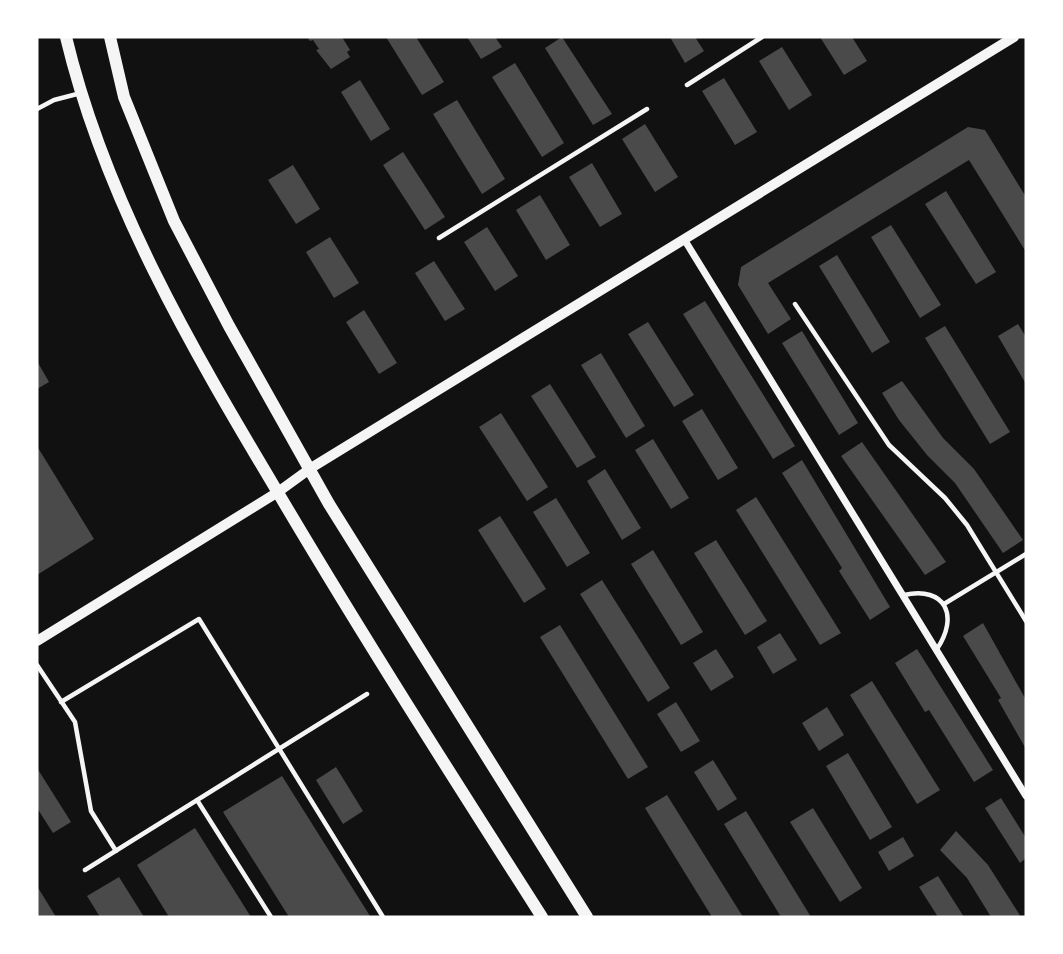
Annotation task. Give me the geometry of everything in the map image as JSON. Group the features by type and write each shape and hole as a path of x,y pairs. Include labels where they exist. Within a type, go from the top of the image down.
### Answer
{"main road":[{"path":"66,37 82,93 146,259 278,492 542,917"},
{"path":"110,37 124,97 174,221 229,326 311,468 329,505 587,917"}],"street":[{"path":"37,641 278,492 311,468 1014,37"},
{"path":"684,239 1026,796"}],"lane":[{"path":"687,85 762,37"},
{"path":"37,109 54,100 82,93"},
{"path":"439,238 647,109"},
{"path":"795,304 889,445 945,498 997,572 1026,621"},
{"path":"944,604 1026,554"},
{"path":"904,595 918,592 930,594 944,604 949,621 946,635 937,649"},
{"path":"61,702 199,619 383,917"},
{"path":"37,665 75,722 91,811 116,850"},
{"path":"85,870 368,694"},
{"path":"197,800 271,917"}],"building":[{"path":"307,37 342,37 350,50 347,52 350,57 331,69 316,50 319,49 313,40 310,41"},
{"path":"386,37 416,37 444,82 422,95"},
{"path":"467,37 495,37 502,47 481,59"},
{"path":"562,37 612,114 593,125 545,48"},
{"path":"670,37 695,37 704,51 685,63"},
{"path":"820,37 852,37 867,61 844,75"},
{"path":"782,47 812,95 789,110 759,61"},
{"path":"515,63 564,143 542,157 492,77"},
{"path":"724,78 757,132 735,145 702,91"},
{"path":"360,80 390,129 371,141 341,92"},
{"path":"457,100 505,179 482,194 433,114"},
{"path":"645,124 678,177 655,192 622,139"},
{"path":"968,127 985,130 1026,197 1026,252 969,160 768,283 791,319 768,334 738,285 741,267"},
{"path":"403,152 445,217 425,230 383,165"},
{"path":"592,163 622,214 600,227 569,177"},
{"path":"293,165 320,209 296,224 268,180"},
{"path":"946,191 996,272 976,284 925,204"},
{"path":"540,195 570,245 546,260 516,210"},
{"path":"891,225 941,305 920,318 871,237"},
{"path":"487,227 518,276 495,291 464,242"},
{"path":"330,237 359,283 334,298 306,252"},
{"path":"837,255 890,342 872,353 819,266"},
{"path":"434,261 465,309 445,321 415,273"},
{"path":"705,301 795,446 773,459 683,314"},
{"path":"364,310 397,363 379,374 346,322"},
{"path":"648,322 694,395 674,407 628,334"},
{"path":"1018,324 1026,337 1026,384 998,336"},
{"path":"945,326 1010,432 990,444 925,338"},
{"path":"802,331 858,423 839,435 782,343"},
{"path":"601,353 645,426 626,438 581,365"},
{"path":"37,361 49,382 37,389"},
{"path":"902,381 943,438 974,469 1023,540 1003,553 955,483 927,455 899,420 882,393"},
{"path":"550,384 596,457 577,468 531,396"},
{"path":"702,409 738,468 718,480 682,421"},
{"path":"501,413 548,487 527,501 479,427"},
{"path":"653,439 689,498 671,509 635,450"},
{"path":"862,442 946,562 925,575 841,456"},
{"path":"37,446 94,539 37,575"},
{"path":"802,460 890,607 870,620 839,571 842,568 782,473"},
{"path":"605,469 641,528 622,540 587,481"},
{"path":"756,497 841,633 820,645 736,510"},
{"path":"556,498 590,553 567,567 533,512"},
{"path":"500,516 546,589 524,603 478,530"},
{"path":"716,540 767,621 745,635 694,553"},
{"path":"653,550 703,632 681,645 631,564"},
{"path":"602,580 670,688 648,702 580,594"},
{"path":"983,623 1026,700 1026,749 998,700 1001,698 963,636"},
{"path":"560,625 648,767 628,779 540,637"},
{"path":"780,633 797,660 773,674 757,647"},
{"path":"716,649 734,677 711,691 693,663"},
{"path":"917,649 993,770 974,782 929,710 925,712 895,663"},
{"path":"872,681 940,790 917,804 850,695"},
{"path":"676,702 700,741 681,752 657,714"},
{"path":"827,707 844,735 819,751 802,723"},
{"path":"848,753 892,827 870,840 826,766"},
{"path":"713,760 737,799 718,811 694,772"},
{"path":"336,767 363,811 343,824 316,780"},
{"path":"37,768 71,822 53,833 37,808"},
{"path":"282,776 370,916 289,917 223,812"},
{"path":"667,795 743,917 712,917 645,808"},
{"path":"1001,798 1026,838 1026,858 1020,863 985,808"},
{"path":"813,808 862,888 840,902 790,822"},
{"path":"746,811 811,917 781,917 724,824"},
{"path":"195,828 251,917 169,917 137,865"},
{"path":"956,831 988,865 1021,917 991,917 967,878 940,850"},
{"path":"903,837 914,856 889,871 878,852"},
{"path":"938,876 964,917 938,917 919,887"},
{"path":"119,877 144,917 100,917 87,896"},
{"path":"37,886 56,917 37,917"}]}
